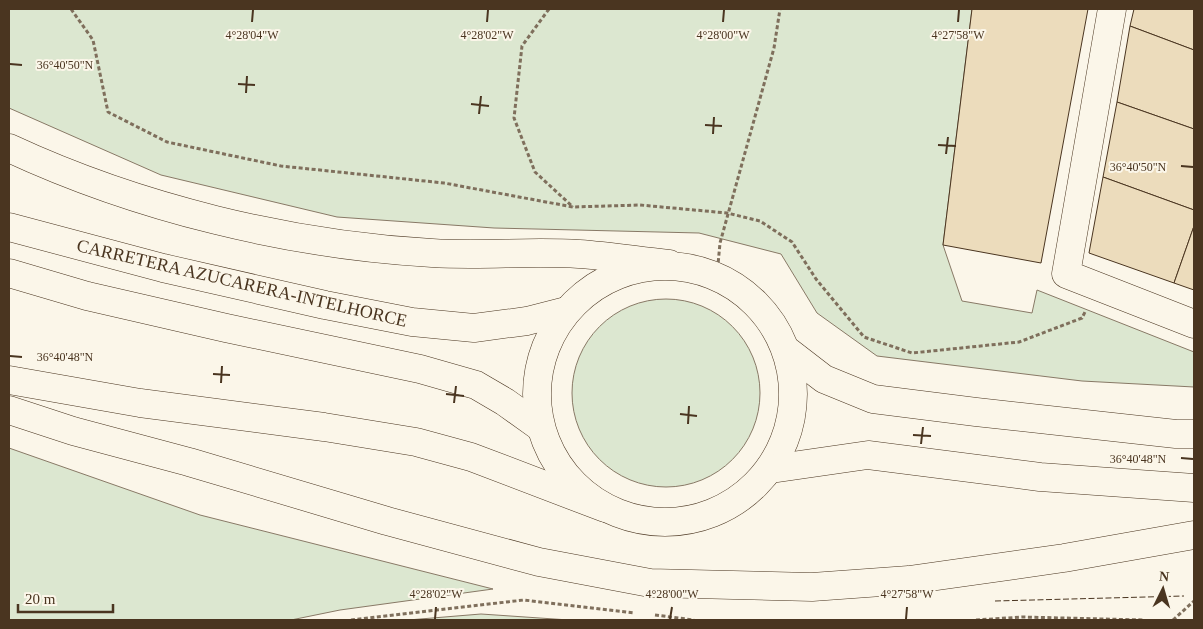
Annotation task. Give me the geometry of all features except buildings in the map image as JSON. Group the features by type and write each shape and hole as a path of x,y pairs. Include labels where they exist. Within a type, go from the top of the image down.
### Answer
{"main road":[{"path":"1112,9 1066,274 1102,286 1194,324"},
{"path":"9,148 87,181 152,203 246,226 328,243 432,253 579,254 694,267 717,275 740,288 766,311 788,352 795,393 785,444 771,469 739,500 697,519 653,522 629,518 471,457 416,442 140,404 9,380"},
{"name":"CARRETERA AZUCARERA-INTELHORCE","path":"9,227 163,268 325,305 412,322 474,328 527,321 566,311"},
{"path":"606,508 573,484 555,463 537,416 539,363 566,311 595,287 635,268 669,264"},
{"path":"9,273 87,296 420,369 476,385 505,402 540,427"},
{"path":"788,352 824,379 873,399 1176,434 1194,434"},
{"path":"9,410 73,431 189,462 491,550 538,562 650,583 812,587 909,580 1064,558 1194,535"},
{"path":"771,469 868,455 1040,478 1194,488"}],"path":[{"path":"71,9 92,40 108,112 167,142 281,166 444,184 573,207 640,205 728,213 760,221 792,242 816,279 864,337 912,353 1019,342 1082,318 1102,286"},
{"path":"549,9 522,46 514,118 534,172 573,207"},
{"path":"717,275 720,243 774,48 780,9"},
{"path":"351,620 524,600 637,613"},
{"path":"1173,620 1194,601"},
{"path":"646,614 694,620"},
{"path":"976,620 1022,617 1144,620"}],"green space":[{"path":"9,9 972,9 943,245 962,301 1032,313 1037,290 1194,352 1194,387 1082,381 877,356 817,313 781,254 699,233 494,228 337,217 161,175 9,108"},
{"path":"657,299 675,299 702,306 733,326 753,357 760,384 760,402 753,429 733,460 702,480 675,487 657,487 639,483 622,476 606,466 593,453 583,437 576,420 572,402 572,384 576,366 583,349 593,333 606,320 622,310 639,303"},
{"path":"9,448 200,515 493,589 340,610 291,620 9,620"},
{"path":"481,614 569,620 408,620"}],"fence":[{"path":"995,601 1184,596"}]}
